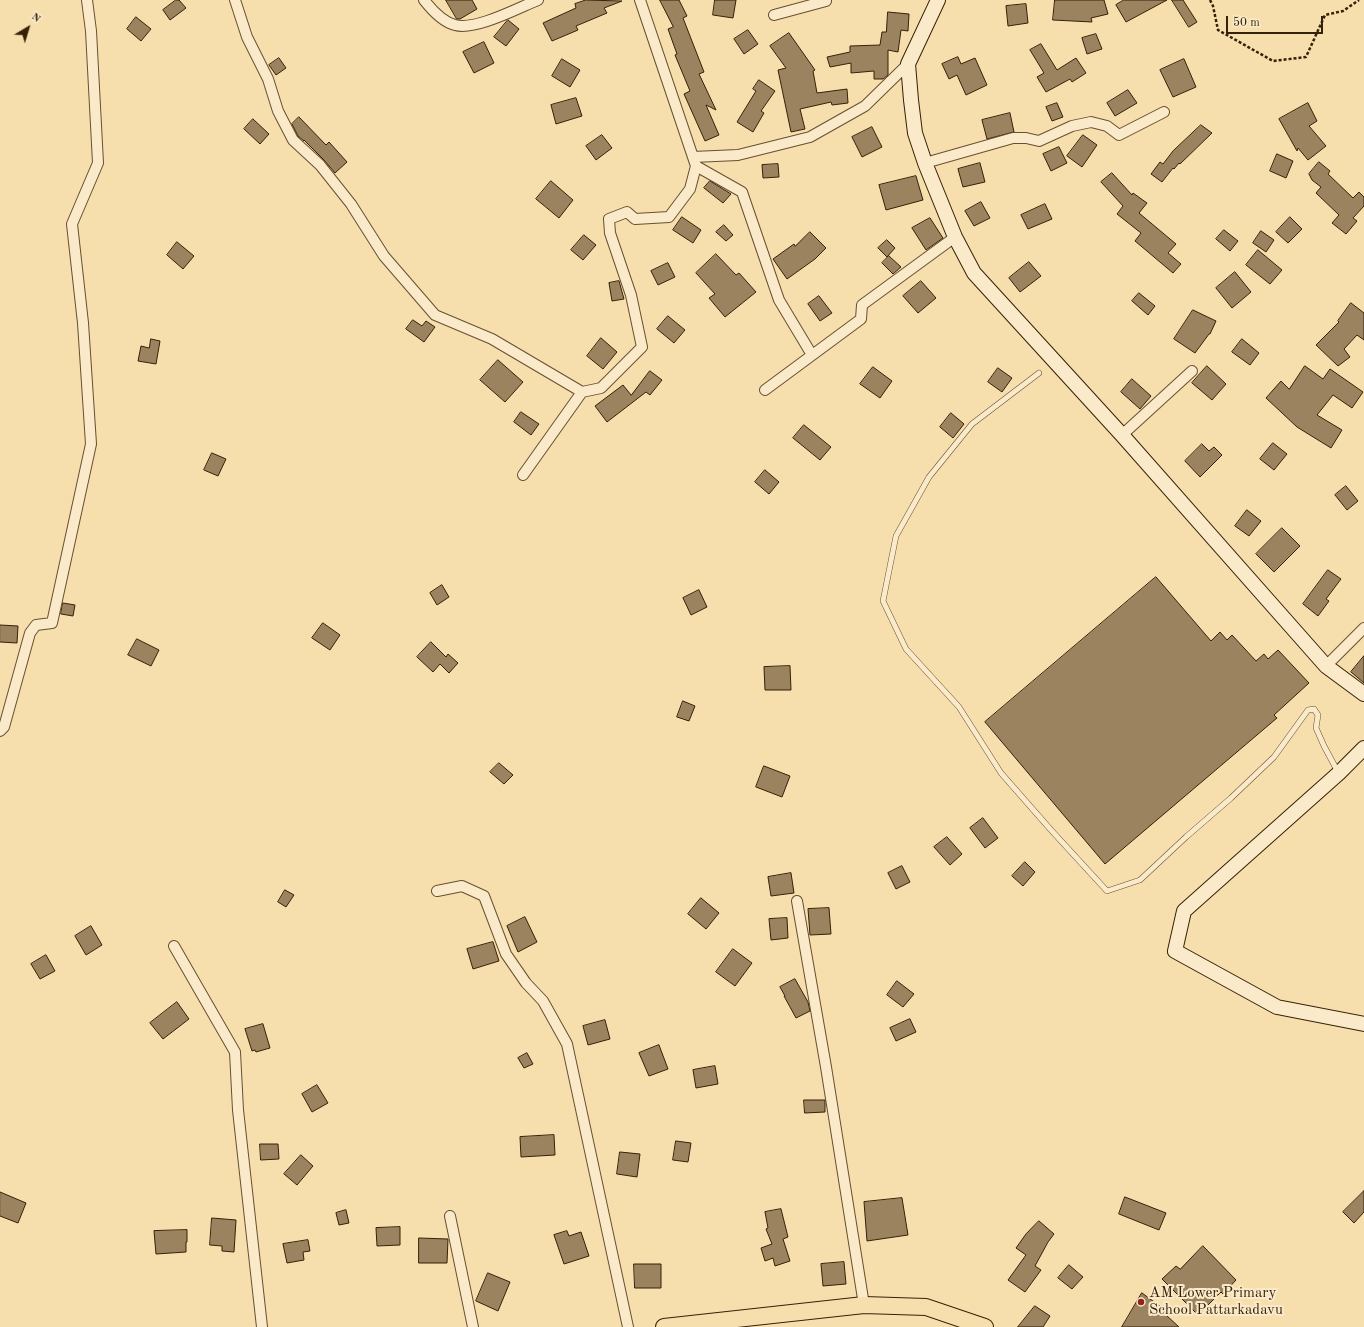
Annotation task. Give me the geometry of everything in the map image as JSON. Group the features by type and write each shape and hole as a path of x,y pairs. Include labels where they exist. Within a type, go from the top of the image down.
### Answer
{"main road":[{"path":"664,1327 864,1305 926,1308 985,1327"}],"street":[{"path":"0,731 4,727 30,633 36,625 52,623 91,444 83,323 72,224 98,163 91,31 87,0"},
{"path":"235,0 247,38 268,79 278,111 293,140 320,165 351,204 384,256 435,315 492,339 582,392 601,388 642,347 631,295 610,233 609,219 627,212 635,219 669,217 690,189 694,162 640,0"},
{"path":"424,0 433,12 453,25 463,27 480,24 538,0"},
{"path":"774,15 827,0"},
{"path":"694,162 738,155 810,137 865,106 908,64 938,0"},
{"path":"908,64 916,133 925,163 955,237 974,273 1122,435 1326,666 1364,694"},
{"path":"925,163 1013,138 1026,138 1039,141 1072,126 1091,122 1107,126 1119,135 1164,112"},
{"path":"694,162 742,192 779,300 812,355"},
{"path":"765,390 861,319 862,306 955,237"},
{"path":"1122,435 1192,371"},
{"path":"523,475 582,392"},
{"path":"1326,666 1364,628"},
{"path":"1364,748 1339,773 1184,911 1175,951 1277,1007 1364,1024"},
{"path":"437,891 462,886 484,896 506,954 526,984 543,1001 567,1044 628,1327"},
{"path":"797,901 828,1075 864,1305"},
{"path":"174,946 235,1052 238,1110 262,1327"},
{"path":"450,1216 473,1327"}],"lane":[{"path":"1039,373 972,424 929,477 896,536 883,601 906,649 959,707 1001,773 1051,830 1108,891 1140,880 1231,798 1274,757 1308,710 1314,709 1318,715 1316,728 1339,773"}],"path":[{"path":"1210,0 1214,6 1218,30 1274,61 1306,57 1325,15 1343,11 1359,0"}],"building":[{"path":"176,0 179,0 186,8 170,20 163,10"},
{"path":"446,0 472,0 477,9 460,19 457,19"},
{"path":"586,0 622,1 604,8 607,13 576,26 578,30 552,41 543,23 576,8 575,4"},
{"path":"660,0 679,0 687,16 683,18 704,72 699,74 716,110 706,105 719,135 705,141 684,94 690,91 675,55 677,54 668,29 673,27"},
{"path":"715,0 736,0 733,18 713,15"},
{"path":"1055,0 1104,0 1108,14 1091,18 1092,22 1053,20"},
{"path":"1124,0 1167,0 1126,22 1116,5"},
{"path":"1172,0 1183,0 1197,22 1189,27"},
{"path":"1026,4 1028,23 1008,26 1006,6"},
{"path":"888,12 909,14 908,31 901,30 898,52 888,50 888,75 883,79 874,79 874,71 851,73 851,63 830,67 827,57 850,52 850,46 880,45 882,32 886,32"},
{"path":"136,17 151,29 141,41 127,29"},
{"path":"508,20 519,29 506,46 494,37"},
{"path":"748,30 758,44 744,54 734,39"},
{"path":"789,33 815,70 813,71 817,93 847,89 848,103 832,105 831,102 800,109 805,129 791,132 778,70 786,68 770,46"},
{"path":"1096,34 1102,49 1087,54 1082,38"},
{"path":"484,42 494,63 474,73 463,52"},
{"path":"1041,44 1057,70 1076,58 1086,73 1072,82 1070,79 1046,92 1037,77 1044,73 1030,50"},
{"path":"958,57 961,64 975,58 987,85 966,95 957,75 949,79 942,64"},
{"path":"279,58 286,68 276,75 269,65"},
{"path":"562,59 580,70 570,87 552,76"},
{"path":"1184,59 1196,87 1173,97 1160,70"},
{"path":"759,80 775,91 761,111 764,113 753,132 737,122 756,91 753,89"},
{"path":"1128,90 1137,103 1115,116 1107,103"},
{"path":"576,98 582,116 556,124 551,105"},
{"path":"1057,103 1063,117 1052,121 1046,107"},
{"path":"1308,103 1317,121 1309,126 1326,146 1308,160 1298,148 1297,151 1279,119"},
{"path":"1010,113 1014,132 987,139 982,120"},
{"path":"299,117 326,145 329,142 347,162 335,173 304,140 298,136 292,124"},
{"path":"253,119 269,134 260,144 244,129"},
{"path":"1201,125 1212,133 1180,164 1179,163 1174,169 1173,168 1162,182 1151,174 1160,162 1163,164 1173,151"},
{"path":"872,127 882,147 862,157 852,137"},
{"path":"602,135 612,148 596,160 586,146"},
{"path":"1083,135 1097,145 1082,167 1067,156"},
{"path":"1059,147 1067,163 1051,171 1043,154"},
{"path":"1277,154 1293,161 1286,178 1270,171"},
{"path":"1319,162 1330,171 1328,174 1353,198 1359,192 1364,197 1364,206 1353,218 1357,221 1346,234 1332,223 1339,215 1316,193 1321,187 1312,180 1309,174"},
{"path":"980,163 985,182 963,187 958,169"},
{"path":"778,164 779,177 763,178 762,165"},
{"path":"1112,173 1132,195 1133,193 1147,203 1139,213 1176,244 1168,253 1181,264 1173,273 1135,241 1141,233 1117,214 1123,206 1101,182"},
{"path":"916,176 923,200 886,210 879,185"},
{"path":"551,181 573,200 559,218 536,199"},
{"path":"710,181 731,194 723,203 704,188"},
{"path":"981,202 990,218 974,226 965,211"},
{"path":"1045,204 1052,219 1028,229 1021,215"},
{"path":"682,217 701,230 693,243 673,230"},
{"path":"1290,217 1302,229 1288,243 1276,232"},
{"path":"930,218 943,238 926,250 912,228"},
{"path":"724,225 733,235 726,241 716,232"},
{"path":"1224,230 1238,241 1230,251 1216,239"},
{"path":"1261,231 1274,240 1266,252 1253,243"},
{"path":"810,232 826,248 815,259 787,279 773,259 794,244 795,246"},
{"path":"584,235 596,245 583,260 571,250"},
{"path":"887,240 895,248 887,257 878,248"},
{"path":"177,242 194,256 183,269 167,255"},
{"path":"1258,250 1282,270 1270,284 1246,265"},
{"path":"716,254 736,275 739,273 756,292 725,317 709,298 715,294 696,273"},
{"path":"889,256 901,267 893,274 882,263"},
{"path":"1029,262 1041,276 1020,292 1009,278"},
{"path":"668,263 675,277 658,285 651,271"},
{"path":"1235,272 1251,292 1232,308 1216,288"},
{"path":"619,281 624,299 612,301 609,283"},
{"path":"921,281 936,298 918,313 903,296"},
{"path":"1139,293 1155,306 1148,315 1132,301"},
{"path":"819,296 832,313 820,321 808,304"},
{"path":"1351,303 1364,313 1364,340 1357,335 1344,349 1350,357 1338,366 1316,345 1339,322 1338,321"},
{"path":"1193,310 1216,321 1210,334 1195,353 1174,339"},
{"path":"668,316 685,330 674,343 657,329"},
{"path":"413,320 422,326 426,321 435,327 424,342 406,329"},
{"path":"601,338 617,352 603,369 587,356"},
{"path":"151,339 160,341 156,364 138,361 141,346 149,348"},
{"path":"1242,339 1259,353 1250,365 1232,352"},
{"path":"498,360 523,382 505,402 480,380"},
{"path":"1207,366 1226,384 1212,400 1192,383"},
{"path":"1305,366 1323,379 1330,369 1363,392 1352,408 1333,395 1317,415 1342,430 1331,448 1297,427 1266,398 1281,381 1289,389"},
{"path":"873,367 892,381 880,398 860,384"},
{"path":"998,368 1012,378 1002,392 988,382"},
{"path":"650,371 662,380 650,395 646,392 607,422 595,406 623,385 631,395"},
{"path":"1132,379 1151,396 1140,409 1121,392"},
{"path":"521,412 539,424 531,435 514,422"},
{"path":"951,413 964,424 953,438 940,427"},
{"path":"804,425 831,447 820,460 793,438"},
{"path":"1273,443 1287,454 1274,470 1260,459"},
{"path":"1202,444 1209,451 1214,447 1222,455 1200,477 1185,461"},
{"path":"212,453 226,459 218,476 204,470"},
{"path":"765,470 779,482 769,494 755,482"},
{"path":"1346,486 1358,501 1347,510 1335,495"},
{"path":"1247,510 1261,521 1249,536 1235,526"},
{"path":"1282,528 1300,546 1274,572 1256,554"},
{"path":"1328,570 1341,579 1326,599 1329,601 1318,616 1303,604"},
{"path":"1156,577 1211,641 1220,632 1227,640 1232,635 1256,661 1264,654 1268,659 1278,650 1309,683 1274,715 1277,718 1105,864 985,722"},
{"path":"442,585 449,597 437,605 430,593"},
{"path":"699,590 707,607 691,615 683,598"},
{"path":"63,603 75,605 73,616 61,614"},
{"path":"323,623 340,635 330,650 312,638"},
{"path":"0,625 18,626 17,643 0,642"},
{"path":"137,639 159,650 151,666 128,655"},
{"path":"431,642 446,657 448,654 458,663 449,673 440,664 433,672 417,657"},
{"path":"1364,656 1364,683 1351,672"},
{"path":"790,666 791,690 765,690 764,667"},
{"path":"683,701 695,706 689,721 677,717"},
{"path":"499,763 513,775 504,784 490,772"},
{"path":"764,766 790,776 782,797 756,787"},
{"path":"983,818 998,838 985,848 970,828"},
{"path":"947,837 962,854 950,865 934,847"},
{"path":"1025,862 1035,872 1023,886 1012,876"},
{"path":"902,866 910,882 896,889 888,873"},
{"path":"791,873 794,893 771,896 768,877"},
{"path":"285,890 294,895 286,907 278,902"},
{"path":"701,898 719,913 706,929 688,914"},
{"path":"829,908 831,934 810,935 808,909"},
{"path":"525,917 537,942 518,952 507,926"},
{"path":"787,918 788,938 771,940 769,919"},
{"path":"91,926 102,945 86,955 75,936"},
{"path":"493,942 499,961 473,969 467,949"},
{"path":"733,949 752,963 735,986 716,972"},
{"path":"46,955 55,971 40,979 31,964"},
{"path":"795,979 808,1002 810,1011 796,1018 780,987"},
{"path":"897,981 914,994 903,1007 887,995"},
{"path":"177,1002 189,1019 163,1039 150,1023"},
{"path":"910,1019 916,1032 896,1041 890,1028"},
{"path":"605,1020 610,1039 588,1045 583,1026"},
{"path":"263,1024 270,1048 256,1052 255,1050 252,1051 245,1029"},
{"path":"659,1045 668,1069 649,1076 639,1053"},
{"path":"527,1053 533,1064 524,1068 518,1058"},
{"path":"715,1066 718,1084 696,1088 693,1070"},
{"path":"317,1085 328,1103 312,1112 302,1094"},
{"path":"804,1100 825,1100 825,1112 805,1113"},
{"path":"554,1135 555,1155 521,1157 520,1137"},
{"path":"676,1141 691,1143 688,1162 673,1160"},
{"path":"260,1144 278,1144 279,1159 261,1160"},
{"path":"620,1152 640,1154 637,1177 617,1174"},
{"path":"301,1155 313,1166 297,1185 284,1174"},
{"path":"1364,1191 1364,1212 1354,1223 1343,1212"},
{"path":"0,1192 26,1203 18,1223 0,1216"},
{"path":"1125,1197 1166,1213 1159,1230 1119,1214"},
{"path":"902,1198 908,1235 867,1241 864,1202"},
{"path":"781,1209 788,1237 783,1239 790,1261 775,1266 773,1258 765,1261 761,1248 772,1244 766,1229 768,1228 765,1212"},
{"path":"346,1210 349,1223 339,1225 336,1213"},
{"path":"212,1218 236,1220 234,1252 222,1251 222,1246 210,1245"},
{"path":"1039,1221 1054,1234 1035,1266 1041,1270 1025,1292 1008,1280 1026,1255 1016,1248 1026,1234"},
{"path":"400,1227 400,1245 377,1246 376,1228"},
{"path":"187,1230 186,1252 156,1254 154,1231"},
{"path":"567,1231 569,1236 581,1232 589,1256 564,1264 554,1235"},
{"path":"419,1238 448,1239 447,1263 419,1263"},
{"path":"308,1240 310,1251 303,1252 304,1260 287,1263 283,1244"},
{"path":"1203,1246 1236,1280 1223,1294 1221,1292 1198,1315 1162,1279 1176,1266 1180,1269"},
{"path":"844,1262 846,1284 823,1286 821,1264"},
{"path":"634,1264 661,1264 661,1288 635,1288"},
{"path":"1069,1265 1083,1277 1072,1289 1058,1278"},
{"path":"488,1273 510,1282 498,1311 476,1301"},
{"path":"1142,1293 1168,1312 1166,1315 1179,1327 1122,1327"},
{"path":"1035,1306 1050,1316 1043,1327 1018,1327"}],"place":[{"name":"AM Lower Primary School Pattarkadavu","path":"1141,1302"}]}
